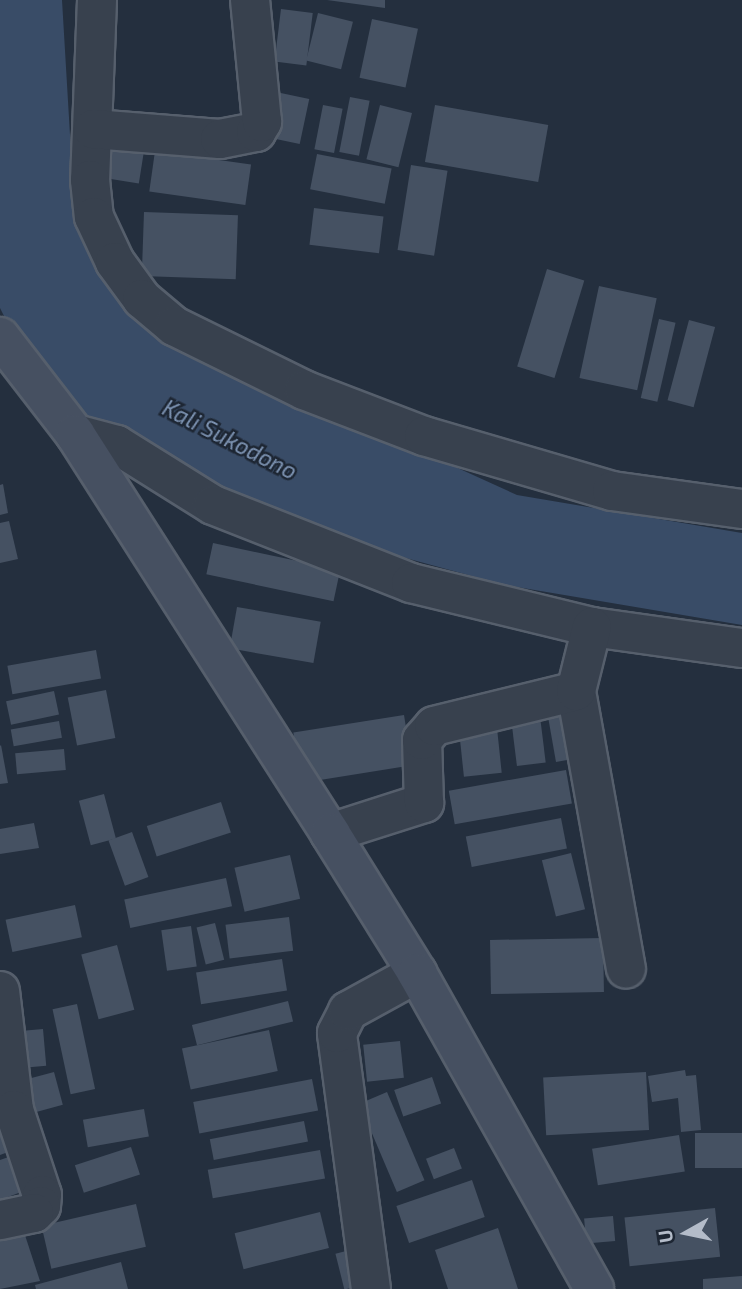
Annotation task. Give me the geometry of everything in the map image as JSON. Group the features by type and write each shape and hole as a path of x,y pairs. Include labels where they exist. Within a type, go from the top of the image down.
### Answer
{"main road":[{"path":"0,337 75,434 330,833 417,973 594,1289"}],"street":[{"path":"97,0 93,129 94,218 115,262 142,299 174,326 304,390 424,436 612,491 742,509"},
{"path":"93,129 220,139 256,132 262,122 250,0"},
{"path":"75,434 117,444 213,505 307,545 411,583 592,627 742,648"},
{"path":"592,627 576,691 626,969"},
{"path":"330,833 424,803 422,740 434,726 576,691"},
{"path":"371,1289 337,1033 348,1011 417,973"},
{"path":"0,990 14,1110 42,1195 41,1206 34,1213 0,1220"}],"water":[{"name":"Kali Sukodono","path":"0,0 62,0 75,219 143,325 517,495 742,533 742,625 505,585 380,551 228,499 104,432 58,393 18,344 0,308"}],"building":[{"path":"327,0 385,0 385,8"},
{"path":"281,9 313,13 306,66 275,62"},
{"path":"318,13 353,22 341,69 306,61"},
{"path":"372,19 418,29 405,87 360,78"},
{"path":"276,92 309,99 300,144 266,137"},
{"path":"350,97 370,101 359,156 339,152"},
{"path":"323,105 343,109 334,153 314,149"},
{"path":"380,105 412,113 398,167 366,159"},
{"path":"435,105 548,125 538,182 425,162"},
{"path":"101,141 144,148 139,183 95,177"},
{"path":"155,151 251,164 245,205 149,192"},
{"path":"317,154 392,169 385,204 310,189"},
{"path":"411,165 448,171 434,256 398,250"},
{"path":"314,208 383,217 379,253 309,245"},
{"path":"144,212 238,215 236,279 142,276"},
{"path":"547,269 584,280 554,378 517,367"},
{"path":"599,286 657,298 637,390 579,378"},
{"path":"659,319 676,323 657,402 641,398"},
{"path":"689,320 715,327 694,407 668,400"},
{"path":"3,484 8,513 0,515 0,485"},
{"path":"9,521 18,559 0,563 0,523"},
{"path":"213,543 340,570 334,601 206,574"},
{"path":"237,607 321,622 313,663 230,648"},
{"path":"96,650 101,679 12,694 7,666"},
{"path":"106,690 115,738 77,746 68,697"},
{"path":"54,691 59,714 11,725 6,701"},
{"path":"539,708 546,763 517,766 510,712"},
{"path":"568,709 577,758 556,762 547,713"},
{"path":"404,715 412,765 301,783 293,733"},
{"path":"59,721 62,738 14,746 11,730"},
{"path":"497,728 502,773 464,777 459,732"},
{"path":"0,746 8,783 0,784"},
{"path":"64,749 66,770 17,774 15,753"},
{"path":"566,770 572,803 455,824 449,791"},
{"path":"104,794 116,838 91,845 79,801"},
{"path":"221,802 231,832 157,857 147,826"},
{"path":"561,818 567,848 472,867 466,837"},
{"path":"34,823 39,848 0,854 0,829"},
{"path":"132,832 148,877 125,886 109,841"},
{"path":"571,853 585,909 556,917 542,860"},
{"path":"290,855 300,899 245,912 234,868"},
{"path":"226,878 232,906 130,928 124,900"},
{"path":"75,905 82,937 12,952 6,920"},
{"path":"289,917 293,951 230,959 225,925"},
{"path":"215,923 224,960 206,964 197,928"},
{"path":"191,926 197,967 167,971 161,930"},
{"path":"603,938 604,992 491,994 490,940"},
{"path":"117,945 134,1010 99,1019 81,955"},
{"path":"282,959 287,991 201,1004 196,973"},
{"path":"288,1001 293,1021 197,1045 192,1025"},
{"path":"77,1004 95,1089 71,1094 53,1009"},
{"path":"43,1029 46,1066 15,1069 12,1032"},
{"path":"269,1030 278,1071 191,1090 182,1049"},
{"path":"400,1041 404,1078 367,1082 363,1045"},
{"path":"685,1070 686,1076 696,1075 701,1130 681,1132 678,1098 652,1102 648,1076"},
{"path":"54,1072 63,1105 29,1114 20,1081"},
{"path":"646,1072 649,1130 546,1135 543,1077"},
{"path":"432,1077 441,1103 403,1116 394,1090"},
{"path":"312,1079 318,1110 199,1133 193,1102"},
{"path":"387,1092 425,1180 397,1192 359,1104"},
{"path":"144,1109 149,1137 88,1147 83,1120"},
{"path":"304,1121 308,1142 214,1160 210,1139"},
{"path":"0,1128 11,1151 0,1155"},
{"path":"695,1133 742,1133 742,1168 695,1168"},
{"path":"679,1135 685,1172 598,1185 592,1149"},
{"path":"131,1147 140,1175 84,1193 75,1165"},
{"path":"454,1148 462,1169 434,1179 426,1159"},
{"path":"320,1150 325,1179 213,1198 208,1170"},
{"path":"17,1154 29,1189 0,1200 0,1160"},
{"path":"472,1180 485,1217 409,1243 396,1206"},
{"path":"136,1204 146,1247 51,1269 41,1226"},
{"path":"715,1208 720,1257 630,1266 624,1218"},
{"path":"320,1212 329,1248 244,1269 235,1233"},
{"path":"613,1216 615,1241 586,1243 584,1219"},
{"path":"21,1223 40,1281 0,1289 0,1230"},
{"path":"498,1228 518,1289 448,1289 435,1250"},
{"path":"350,1250 359,1286 344,1289 335,1254"},
{"path":"121,1262 128,1289 36,1289 35,1285"},
{"path":"742,1276 742,1289 703,1289 703,1279"}]}
